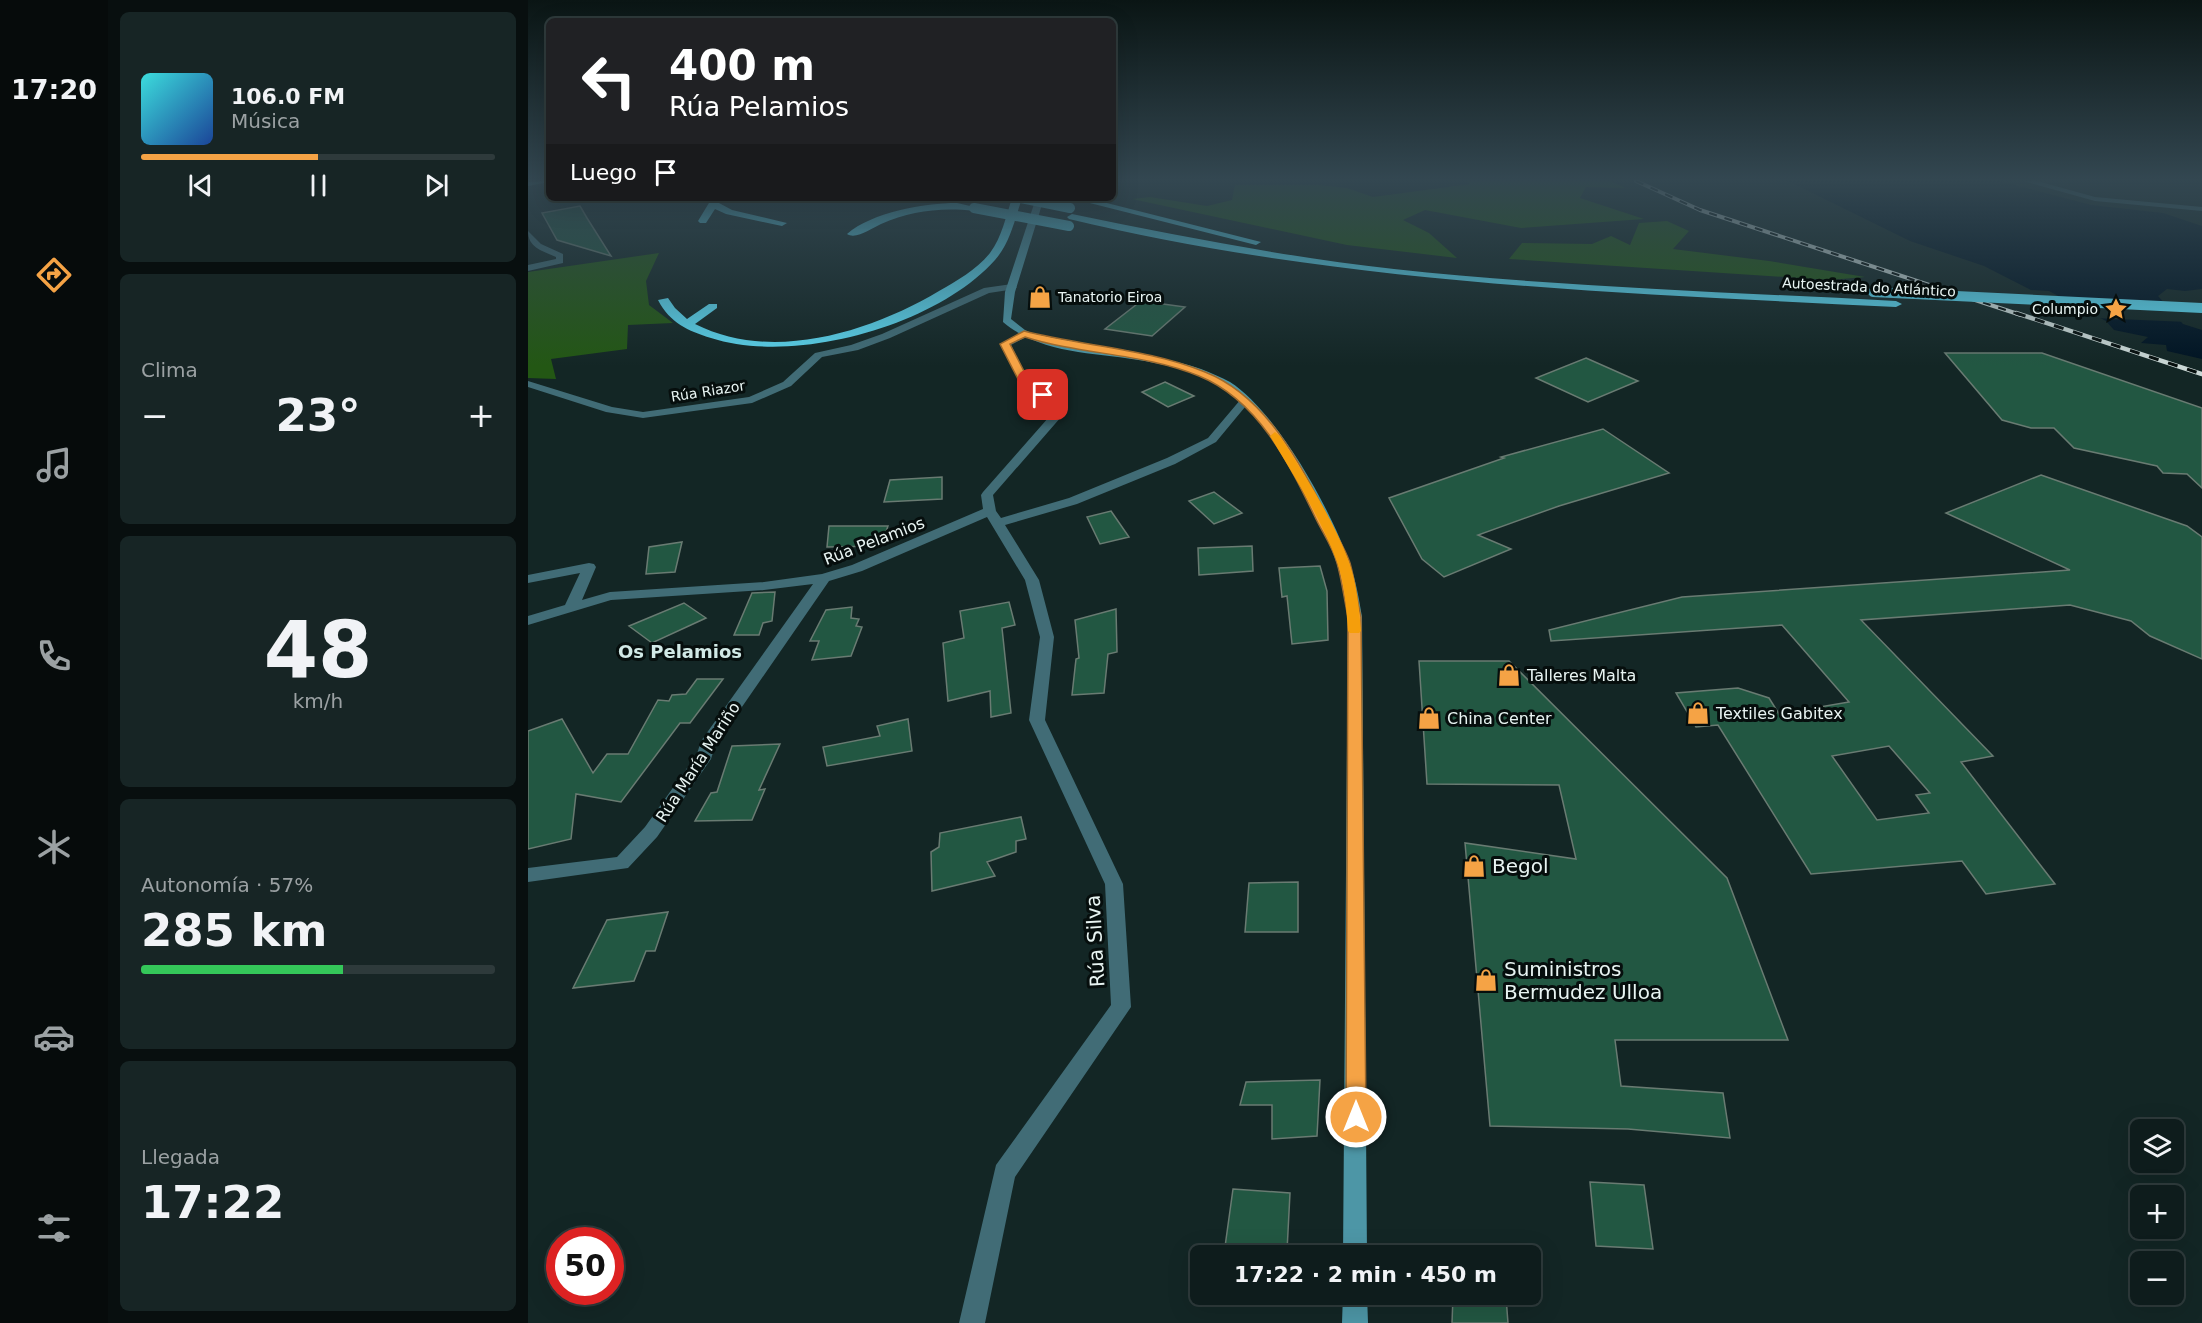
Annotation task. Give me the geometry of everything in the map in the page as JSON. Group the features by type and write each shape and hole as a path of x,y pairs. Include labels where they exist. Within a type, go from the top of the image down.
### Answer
{"highway":[{"path":"686,325 707,309 702,320 708,326 736,336 756,339 803,338 858,326 905,306 961,273 976,260 988,243"},
{"path":"664,300 668,308 686,325 715,338 755,346 808,342 886,322 930,301 986,263 1000,243"},
{"name":"Autoestrada do Atlántico","path":"1221,243 1305,260 1473,279 1896,304 2202,318"},
{"name":"Autoestrada do Atlántico","path":"1248,243 1351,259 1494,273 1656,284 2202,308"}],"main road":[{"path":"1026,243 1012,287 1006,320 1024,334 1048,341 1164,362 1201,373 1228,386 1245,401 1276,437 1308,491 1343,561 1354,617 1355,1245"},
{"path":"1355,1305 1355,1323"}],"street":[{"path":"528,268 560,261 560,256 535,243"},
{"name":"Rúa Riazor","path":"528,384 610,410 643,415 752,400 787,384 819,355 854,348 886,336 987,290 1012,287"},
{"path":"993,517 987,495 1062,409 1024,381 1014,362 1005,344 1024,334"},
{"name":"Rúa Pelamios","path":"528,621 610,596 764,586 824,578 857,568 993,517 1073,501 1171,461 1212,440 1245,401"},
{"name":"Rúa Silva","path":"972,1323 1004,1173 1121,1007 1114,884 1037,720 1047,638 1032,580 993,517"},
{"path":"528,579 589,567 572,606"},
{"name":"Rúa María Mariño","path":"528,875 622,863 651,832 705,755 707,745 824,578"}],"green space":[{"path":"1336,243 1440,243 1457,258"},
{"path":"1522,243 1625,243 1630,245 1631,243 1679,243 1673,249 1769,261 1865,277 1830,280 1509,259"},
{"path":"659,253 646,281 649,305 673,323 628,325 627,349 551,359 556,379 528,378 528,272"}],"water":[{"path":"1915,243 2202,243 2202,289 2185,291 2167,289 2158,296 2183,324 2202,330 2202,359 2167,351 2166,345 2141,343 2148,337 2114,330 2106,321 2049,291 2031,290 1984,266"}],"pier":[{"path":"2055,299 2167,302 2188,322 2093,318"}],"building":[{"path":"566,243 603,243 611,256"},
{"path":"1141,301 1185,307 1152,336 1105,329"},
{"path":"1945,353 2042,353 2202,408 2202,488 2187,474 2163,473 2157,466 2074,448 2054,428 2031,428 2002,420"},
{"path":"1586,358 1638,381 1588,402 1536,378"},
{"path":"1165,382 1194,396 1168,407 1142,392"},
{"path":"1603,429 1669,473 1559,506 1478,535 1511,549 1444,577 1422,559 1389,498 1504,458 1501,457"},
{"path":"2041,475 2187,526 2202,537 2202,659 2150,636 2131,621 2070,605 1861,620 1993,756 1961,762 2055,884 1986,894 1962,861 1811,874 1718,725 1696,727 1676,693 1738,688 1769,698 1779,714 1849,702 1782,625 1551,641 1549,630 1682,597 2070,570 1946,513","holes":["1889,746 1930,793 1916,795 1929,813 1877,820 1832,756"]},
{"path":"942,477 942,499 884,502 890,480"},
{"path":"1214,492 1242,513 1214,524 1189,501"},
{"path":"1111,511 1129,537 1100,544 1087,517"},
{"path":"829,526 888,526 881,546 827,547"},
{"path":"682,542 675,572 646,574 649,547"},
{"path":"1252,546 1253,571 1199,575 1198,548"},
{"path":"1320,566 1327,591 1328,640 1292,644 1287,596 1282,597 1279,568"},
{"path":"775,592 772,621 763,623 759,635 734,635 752,593"},
{"path":"1009,602 1015,625 1002,628 1011,713 991,717 990,691 948,701 943,643 964,638 960,611"},
{"path":"684,603 706,618 652,643 629,626"},
{"path":"852,607 851,618 859,619 856,626 862,627 851,656 812,660 819,641 810,641 826,610"},
{"path":"1116,609 1117,652 1108,654 1104,693 1072,695 1076,659 1079,658 1075,620"},
{"path":"1419,661 1509,661 1727,878 1788,1040 1615,1040 1621,1086 1723,1093 1730,1138 1628,1129 1490,1126 1465,843 1576,859 1559,785 1427,784"},
{"path":"697,679 723,679 690,723 680,723 621,802 576,794 571,839 528,849 528,731 562,719 593,773 607,754 628,754 658,700 669,701 672,695 686,694"},
{"path":"908,719 912,751 827,766 823,747 880,736 877,726"},
{"path":"780,744 759,790 765,789 752,820 695,821 711,793 717,792 732,746"},
{"path":"1021,817 1026,839 1016,841 1016,852 987,862 995,876 932,891 931,852 939,847 940,833"},
{"path":"1298,882 1298,932 1245,932 1249,883"},
{"path":"668,912 655,951 646,951 634,981 573,988 607,920"},
{"path":"1320,1080 1317,1136 1272,1139 1272,1105 1240,1105 1246,1082"},
{"path":"1590,1182 1644,1185 1653,1249 1596,1246"},
{"path":"1233,1189 1290,1193 1287,1245 1225,1245"},
{"path":"1453,1305 1507,1305 1508,1323 1452,1323"}],"railway":[{"path":"1800,243 2021,315"},
{"path":"2016,313 2202,374"}],"slow traffic":[{"path":"1275,436 1308,491 1343,561 1350,585 1355,631"}],"place":[{"name":"Tanatorio Eiroa","path":"1040,297"},
{"name":"Columpio","path":"2116,309"},
{"name":"Talleres Malta","path":"1509,675"},
{"name":"Textiles Gabitex","path":"1698,713"},
{"name":"China Center","path":"1429,718"},
{"name":"Begol","path":"1474,866"},
{"name":"Suministros Bermudez Ulloa","path":"1486,980"}],"district":[{"name":"Os Pelamios","path":"680,651"}],"route":[{"path":"1043,395 1024,381 1005,344 1024,334 1048,341 1164,362 1201,373 1228,386 1245,401 1276,437 1308,491 1343,561 1350,585 1354,617 1356,1117"}]}
